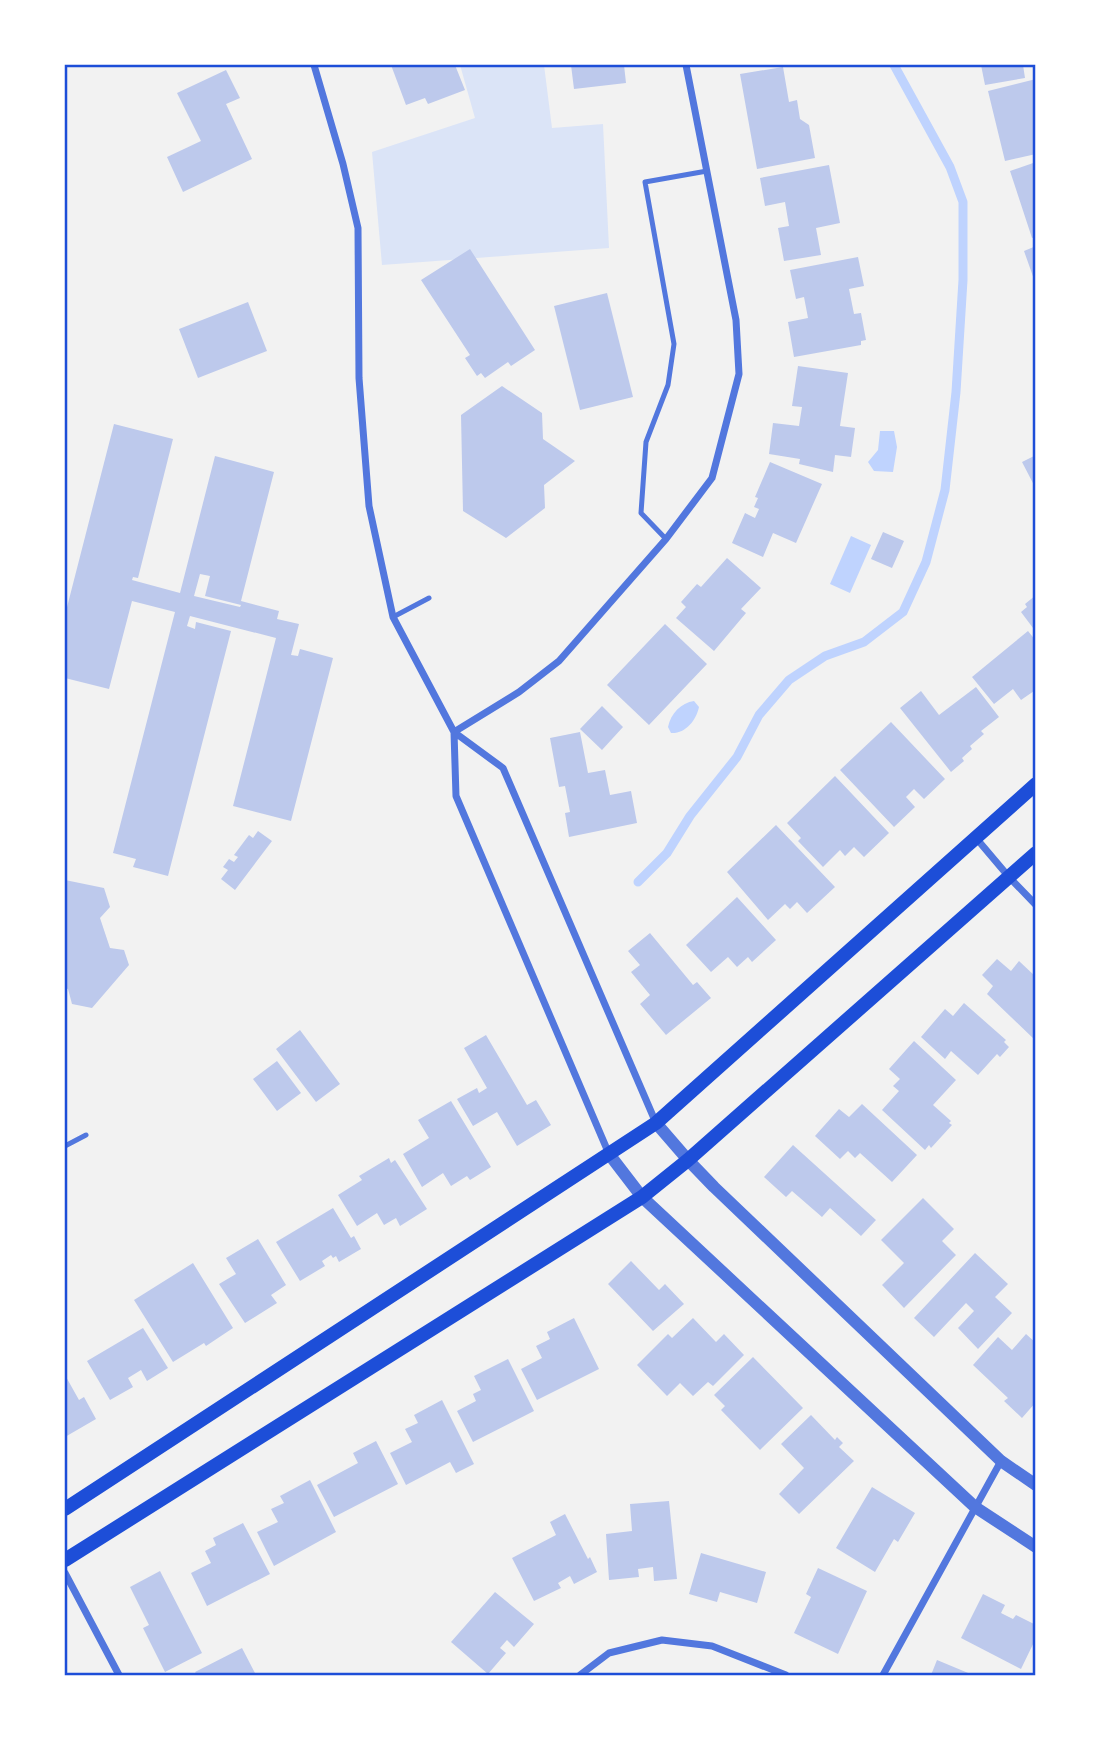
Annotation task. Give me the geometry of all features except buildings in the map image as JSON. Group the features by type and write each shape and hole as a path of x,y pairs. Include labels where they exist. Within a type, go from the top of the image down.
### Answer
{"main road":[{"path":"65,1509 656,1123 1036,784"},
{"path":"65,1560 642,1197 688,1160 1036,853"}],"street":[{"path":"314,65 343,164 358,228 359,378 369,506 393,617 454,732 503,768 656,1123 688,1160 1002,1461 1036,1485"},
{"path":"454,732 519,692 559,661 666,539 712,478 739,374 736,320 686,65"},
{"path":"454,732 456,796 609,1154 642,1197 975,1507 1036,1547"},
{"path":"975,837 1036,905"},
{"path":"883,1675 1002,1461"},
{"path":"65,1573 119,1675"},
{"path":"580,1675 609,1653 662,1640 712,1646 786,1675"}],"lane":[{"path":"666,539 640,513 646,442 668,385 674,344 645,182 708,171"},
{"path":"393,617 429,598"},
{"path":"65,1146 86,1135"}],"shaded area":[{"path":"460,65 544,65 552,128 603,124 609,248 382,265 372,152 475,118"}],"water":[{"path":"880,431 894,431 897,447 893,472 874,471 868,462 878,450"},
{"path":"851,536 871,545 850,593 830,584"},
{"path":"694,701 699,707 693,722 681,731 671,733 668,727 674,713 681,706"}],"waterway":[{"path":"638,882 667,853 690,816 737,757 759,715 789,680 825,656 864,642 903,612 926,562 945,490 956,392 963,280 963,202 950,167 894,65"}]}
